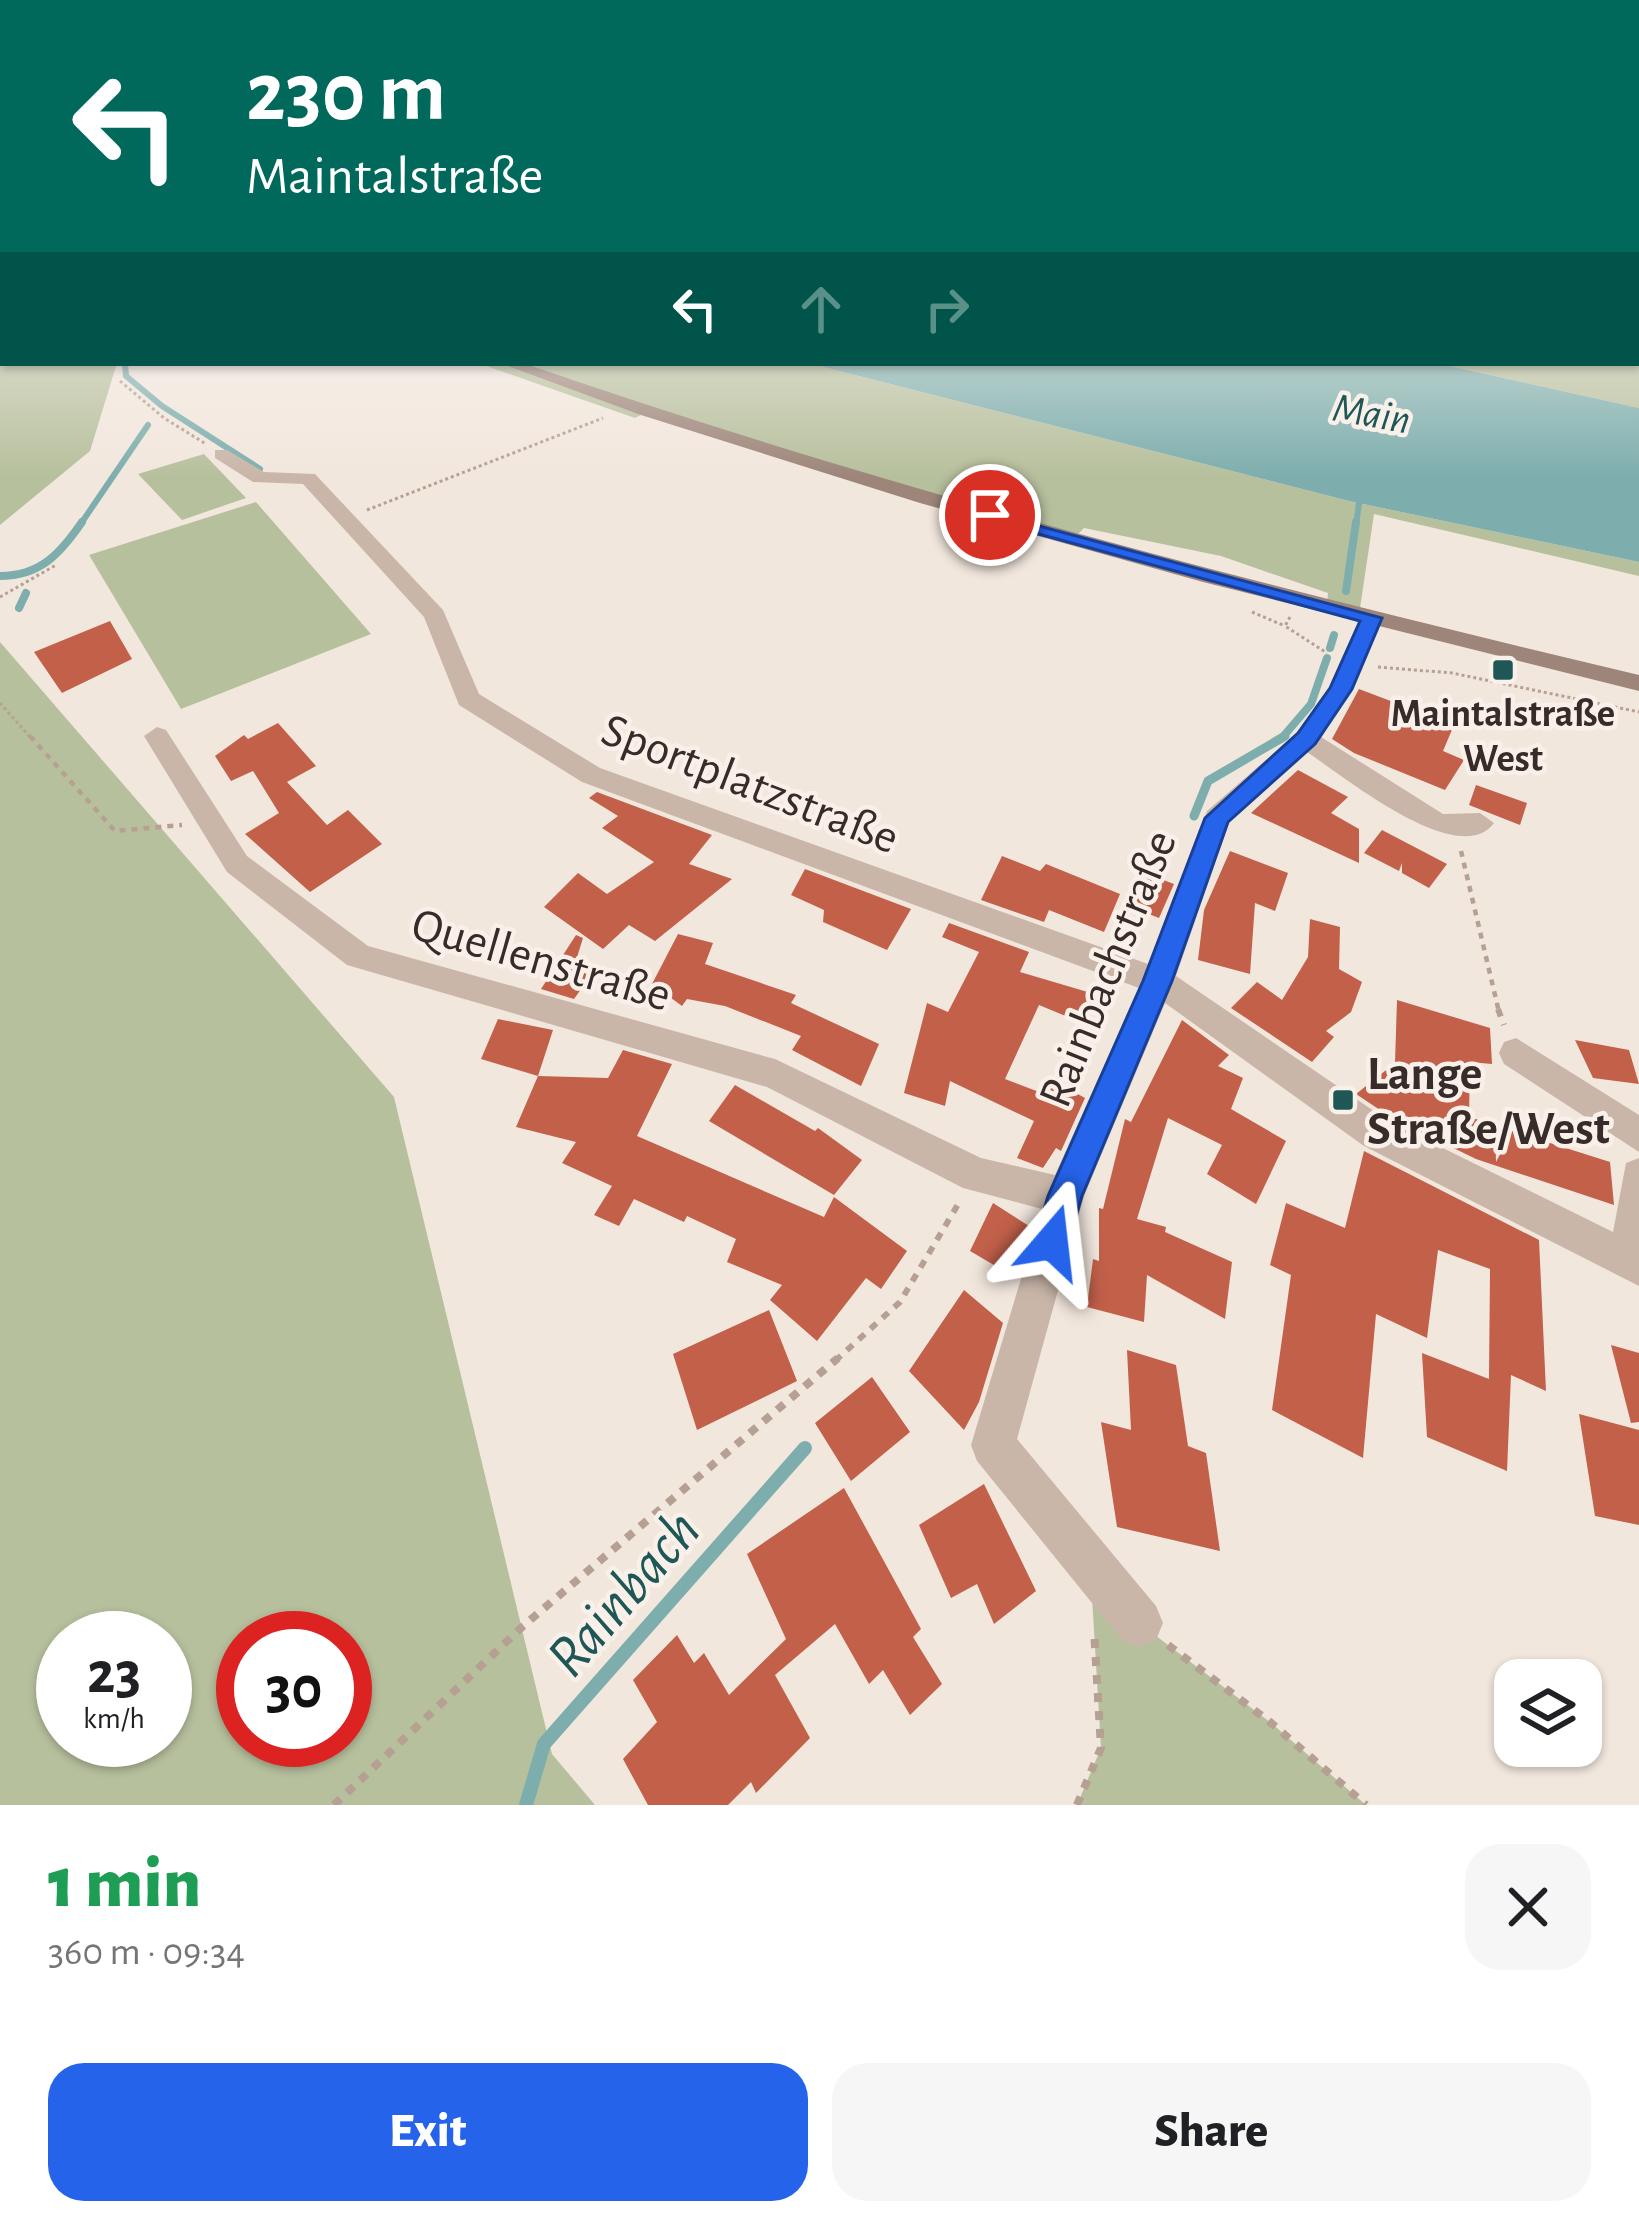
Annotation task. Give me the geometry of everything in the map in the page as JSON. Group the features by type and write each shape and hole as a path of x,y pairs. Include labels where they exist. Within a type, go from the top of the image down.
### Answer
{"main road":[{"path":"516,366 644,413 872,484 1371,618 1639,683"}],"street":[{"name":"Sportplatzstraße","path":"221,454 260,478 308,478 435,614 468,699 591,775 1158,981 1377,1134 1634,1264"},
{"name":"Rainbachstraße","path":"1065,1196 1158,981 1217,818 1306,739 1341,689 1371,618"},
{"name":"Quellenstraße","path":"158,736 237,864 358,956 775,1074 976,1175 1065,1196"},
{"path":"1306,739 1438,824 1480,823"},
{"path":"1516,1053 1639,1135"},
{"path":"1634,1264 1639,1176"},
{"path":"1065,1196 993,1445 1139,1623"}],"path":[{"path":"120,381 164,418 221,454"},
{"path":"345,518 617,412"},
{"path":"0,596 56,565"},
{"path":"1352,661 1452,673 1639,712"},
{"path":"0,703 116,831 212,823"},
{"path":"1438,824 1462,853 1479,920 1486,986 1516,1053"},
{"path":"334,1805 522,1627 812,1383 900,1302 976,1175"},
{"path":"1077,1805 1101,1748 1090,1563"},
{"path":"1139,1623 1270,1722 1366,1805"}],"green space":[{"path":"0,366 116,366 90,451 0,525"},
{"path":"487,366 820,366 1349,501 1639,562 1639,576 1374,514 1359,615 1327,606 1328,593 1221,556 1084,528 1074,538 645,413 635,418"},
{"path":"1450,366 1639,366 1639,408"},
{"path":"204,454 246,498 182,520 138,474"},
{"path":"256,502 371,634 181,709 89,555"},
{"path":"0,642 394,1097 552,1754 595,1805 0,1805"},
{"path":"1090,1563 1139,1623 1270,1722 1366,1805 1077,1805 1101,1748"}],"water":[{"name":"Main","path":"820,366 1450,366 1639,408 1639,562 1349,501"}],"building":[{"path":"110,621 132,659 62,693 34,652"},
{"path":"1359,689 1454,725 1443,751 1464,760 1445,790 1354,753 1332,739"},
{"path":"278,723 316,766 287,782 327,825 348,810 382,844 310,892 245,834 279,813 253,771 231,781 215,756 244,735 248,739"},
{"path":"1298,770 1348,797 1331,813 1359,829 1359,863 1251,813"},
{"path":"1476,785 1527,803 1520,825 1469,805"},
{"path":"597,792 712,835 689,864 732,879 655,941 629,925 603,949 544,907 578,873 607,894 654,862 602,828 618,816 589,798"},
{"path":"1382,830 1447,864 1429,888 1402,873 1402,863 1399,871 1364,853"},
{"path":"1230,851 1288,873 1275,911 1255,903 1250,974 1198,960 1204,910"},
{"path":"1002,856 1040,871 1046,864 1120,894 1104,932 1049,910 1044,922 981,900"},
{"path":"805,869 911,909 887,950 823,922 824,910 791,895"},
{"path":"1145,873 1174,884 1159,918 1131,907"},
{"path":"1310,919 1340,927 1339,969 1362,982 1351,1012 1326,1031 1334,1037 1312,1062 1231,1008 1257,982 1282,1000 1308,957"},
{"path":"949,923 1029,952 1020,972 1091,993 1080,1022 1039,1005 1005,1079 1047,1095 1054,1081 1085,1098 1061,1151 1056,1148 1043,1168 1017,1158 1034,1121 950,1081 945,1106 904,1093 927,1003 948,1012 979,952 942,937"},
{"path":"678,934 713,943 705,964 796,995 791,1003 879,1044 861,1086 792,1050 801,1036 725,1006 687,999 682,1006 652,984"},
{"path":"576,935 583,938 573,970 591,975 574,999 541,989"},
{"path":"1397,1000 1490,1028 1492,1064 1470,1062 1469,1117 1495,1125 1496,1162 1512,1131 1610,1162 1614,1205 1476,1159 1392,1118 1356,1094 1395,1063"},
{"path":"498,1019 553,1030 538,1076 481,1059"},
{"path":"1182,1020 1229,1055 1218,1066 1243,1078 1231,1109 1286,1141 1256,1204 1207,1174 1222,1145 1168,1118 1137,1219 1166,1227 1165,1232 1232,1262 1225,1319 1147,1275 1144,1322 1087,1307 1093,1259 1099,1261 1099,1208 1103,1209 1125,1119 1131,1122"},
{"path":"1575,1040 1629,1050 1639,1084 1593,1078"},
{"path":"623,1050 672,1064 637,1136 824,1217 834,1197 907,1251 881,1289 866,1278 817,1341 770,1300 782,1285 727,1262 736,1239 634,1199 619,1226 594,1215 612,1186 562,1163 576,1142 516,1127 538,1076 608,1078"},
{"path":"735,1085 815,1131 818,1128 862,1160 834,1195 709,1121"},
{"path":"1364,1151 1539,1240 1546,1391 1511,1375 1507,1471 1427,1437 1422,1353 1489,1379 1490,1269 1438,1250 1427,1338 1376,1314 1363,1458 1272,1410 1291,1275 1270,1265 1286,1203 1345,1228"},
{"path":"993,1203 1032,1228 1016,1278 970,1251"},
{"path":"964,1290 1003,1323 979,1402 964,1430 909,1371"},
{"path":"769,1310 797,1381 697,1430 673,1354"},
{"path":"1611,1345 1639,1353 1639,1422 1631,1423"},
{"path":"1127,1350 1176,1365 1188,1446 1206,1453 1220,1551 1117,1527 1101,1422 1131,1430"},
{"path":"872,1377 910,1432 851,1481 815,1423"},
{"path":"1579,1414 1639,1430 1639,1525 1595,1516"},
{"path":"984,1484 1036,1591 994,1624 977,1584 951,1598 919,1525"},
{"path":"844,1488 921,1629 913,1637 942,1684 910,1715 883,1670 869,1684 835,1624 775,1675 810,1738 756,1793 751,1782 728,1805 648,1805 623,1759 657,1722 633,1680 677,1635 694,1663 704,1653 729,1695 786,1639 747,1554"}],"waterway":[{"path":"125,366 126,376 162,406 260,469"},
{"path":"80,525 148,425"},
{"name":"Rainbach","path":"1356,525 1359,503"},
{"path":"0,576 27,572 48,561 82,522"},
{"name":"Rainbach","path":"1346,591 1356,522"},
{"path":"19,608 26,593"},
{"name":"Rainbach","path":"1330,648 1334,635"},
{"name":"Rainbach","path":"1282,738 1311,704 1327,658"},
{"name":"Rainbach","path":"1194,816 1208,781 1282,738"},
{"name":"Rainbach","path":"526,1805 544,1744 805,1448"}],"place":[{"name":"Maintalstraße West","path":"1503,670"},
{"name":"Lange Straße/West","path":"1343,1100"}],"route":[{"path":"990,515 1371,618 1341,689 1306,739 1217,818 1158,981 1065,1196 1052,1242"}]}
